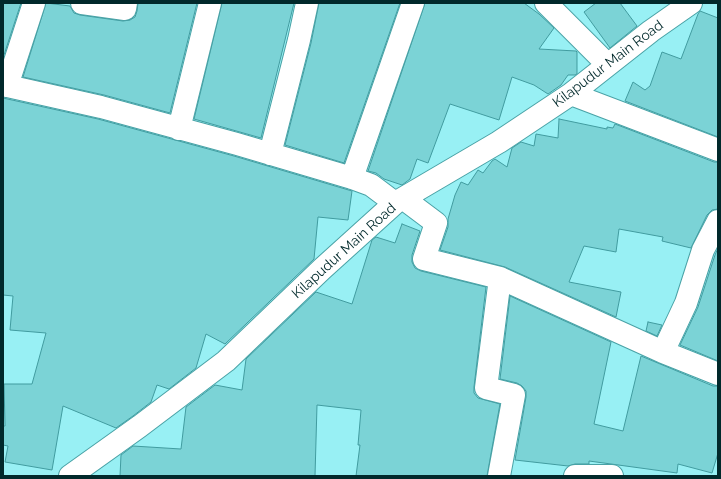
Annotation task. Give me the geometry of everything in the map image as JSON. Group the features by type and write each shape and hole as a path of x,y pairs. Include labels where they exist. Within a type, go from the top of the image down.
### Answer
{"street":[{"path":"34,3 5,85 101,106 270,154 371,185 436,223 424,259 500,278 663,352 718,374"},
{"path":"82,3 125,9 126,3"},
{"path":"179,129 210,3"},
{"path":"270,154 307,3"},
{"path":"352,178 413,3"},
{"path":"546,3 608,65"},
{"name":"Kilapudur Main Road","path":"70,476 140,426 226,361 322,269 400,201 499,142 571,94 651,31 691,3"},
{"path":"571,94 718,150"},
{"path":"663,352 686,303 703,250 718,221"},
{"path":"499,476 514,395 486,388 500,278"},
{"path":"575,476 612,476"}],"building":[{"path":"3,3 21,3 3,58"},
{"path":"46,3 70,6 74,13 80,15 123,21 130,20 135,17 138,3 197,3 170,113 104,95 23,77"},
{"path":"222,3 294,3 261,138 194,119"},
{"path":"319,3 400,3 344,163 285,145 311,43"},
{"path":"425,3 524,3 554,28 539,49 576,51 577,74 568,75 561,85 548,94 534,85 512,77 499,120 450,104 428,163 417,159 410,179 402,185 384,179 376,173 368,171"},
{"path":"596,3 620,3 637,26 610,48 584,12"},
{"path":"700,11 718,18 718,137 625,101 633,82 645,90 650,86 662,52 681,59"},
{"path":"3,98 98,119 234,156 352,191 348,220 318,217 314,259 225,344 206,334 196,368 169,389 157,385 151,402 133,416 116,428 63,406 52,470 5,462 8,446 3,445 3,426 5,426 4,384 32,384 46,333 10,330 13,296 3,295"},
{"path":"559,119 607,129 607,127 613,128 615,124 714,162 718,162 718,209 712,210 707,215 691,248 662,241 663,237 619,229 616,252 584,246 569,282 621,292 616,317 505,267 440,250 448,227 448,219 455,195 461,182 468,185 478,170 483,173 495,159 507,167 512,148 521,142 534,146 536,134 558,138"},
{"path":"402,224 420,231 412,255 412,262 415,268 421,271 486,287 474,393 478,398 500,404 487,476 356,476 360,445 358,445 361,410 317,405 315,476 120,476 121,455 133,446 181,449 186,407 215,385 242,390 246,359 316,292 352,304 372,240 376,237 395,243"},
{"path":"718,248 718,361 680,345 698,307"},
{"path":"510,296 611,342 594,424 623,431 641,356 713,386 718,386 718,453 712,473 678,464 677,473 589,461 589,464 575,464 568,466 515,460 526,391 517,383 500,379"},
{"path":"648,322 662,325 657,336 646,331"}]}
